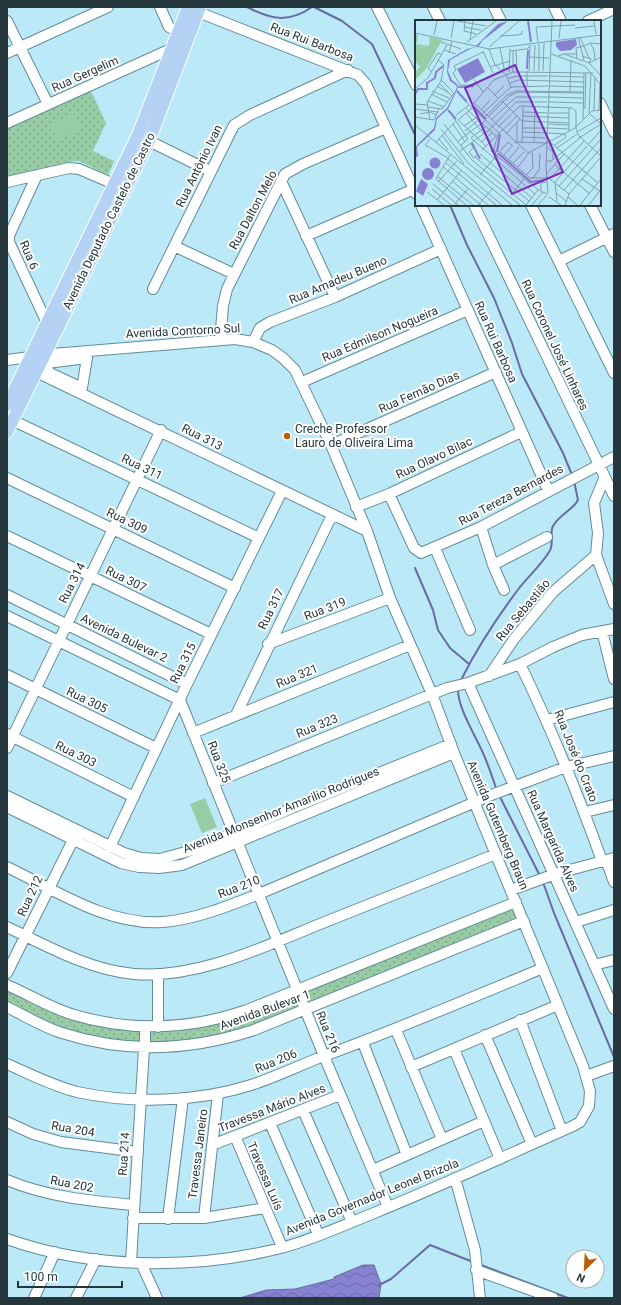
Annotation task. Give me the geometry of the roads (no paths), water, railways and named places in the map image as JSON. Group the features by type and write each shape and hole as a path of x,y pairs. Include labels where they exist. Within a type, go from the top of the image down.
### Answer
{"main road":[{"name":"Avenida Deputado Castelo de Castro","path":"7,405 31,365 44,355 148,141 184,35 195,9"},
{"name":"Avenida Deputado Castelo de Castro","path":"7,432 47,323 138,135 173,48 184,35"}],"street":[{"path":"7,53 108,7"},
{"path":"160,7 169,27 184,35"},
{"path":"377,7 415,83"},
{"path":"433,7 440,20"},
{"path":"494,7 500,20"},
{"path":"554,7 560,20"},
{"name":"Rua Rui Barbosa","path":"195,9 358,75 366,84 415,192"},
{"path":"590,20 613,9"},
{"path":"7,21 48,104"},
{"name":"Rua Gergelim","path":"7,124 173,48"},
{"name":"Rua Antônio Ivan","path":"153,289 210,171 228,136 238,122 348,70"},
{"path":"601,105 614,132"},
{"name":"Rua Dalton Melo","path":"220,340 224,299 234,274 285,174 292,169 386,128"},
{"path":"148,141 210,171"},
{"path":"7,182 69,168 79,169 114,184"},
{"name":"Rua 6","path":"37,175 11,231 9,242 47,323"},
{"path":"281,181 335,297"},
{"path":"306,236 415,192"},
{"name":"Rua Rui Barbosa","path":"421,206 548,490"},
{"name":"Rua Coronel José Linhares","path":"474,206 597,465 614,496"},
{"path":"531,206 614,373"},
{"path":"591,206 610,235 614,252"},
{"path":"558,261 610,235"},
{"path":"174,246 234,274"},
{"name":"Rua Amadeu Bueno","path":"254,342 260,328 265,324 335,297 441,249"},
{"name":"Rua Edmilson Nogueira","path":"302,382 468,310"},
{"name":"Avenida Contorno Sul","path":"44,355 220,340 254,342 272,350 295,370 302,382 331,445 367,531"},
{"path":"7,360 31,365"},
{"name":"Rua 313","path":"31,365 282,491 367,531"},
{"name":"Rua Fernão Dias","path":"331,445 496,372"},
{"name":"Rua 311","path":"12,420 259,538"},
{"name":"Rua 314","path":"7,748 10,735 35,689 161,430"},
{"name":"Rua Olavo Bilac","path":"356,507 389,494 521,432"},
{"name":"Rua Tereza Bernardes","path":"389,494 414,548 418,553 425,552 481,527 548,490 614,457"},
{"name":"Rua 309","path":"7,478 235,588"},
{"path":"604,479 594,503 598,533 596,555 614,604"},
{"name":"Rua 315","path":"110,847 156,748 282,491"},
{"name":"Rua 317","path":"236,715 268,644 332,515"},
{"path":"481,527 493,566 504,590"},
{"name":"Avenida Gutemberg Braun","path":"367,531 390,598 432,694 452,749 524,921 586,1076 590,1091 589,1106 580,1122 573,1126"},
{"name":"Rua 307","path":"7,536 212,634"},
{"path":"493,566 546,537"},
{"path":"435,548 470,630"},
{"name":"Rua Sebastião","path":"489,676 514,639 553,592 596,555"},
{"name":"Avenida Bulevar 2","path":"7,595 187,684"},
{"name":"Rua 319","path":"268,644 390,598"},
{"path":"7,616 180,700"},
{"name":"Rua 323","path":"213,783 447,688 468,683 520,664 568,640 582,635 614,629"},
{"path":"602,631 612,665 614,679"},
{"name":"Rua 321","path":"193,733 410,645"},
{"name":"Rua José do Crato","path":"520,664 547,720 585,812 607,860 614,882"},
{"name":"Rua 305","path":"7,675 156,748"},
{"name":"Rua Margarida Alves","path":"468,683 555,874 614,1009"},
{"name":"Rua 325","path":"180,700 236,839"},
{"path":"547,720 614,702"},
{"name":"Rua 303","path":"10,735 134,797"},
{"name":"Avenida Monsenhor Amarilio Rodrigues","path":"7,796 121,863 139,867 159,868 182,865 236,839 452,749"},
{"name":"Rua 210","path":"7,867 101,911 129,919 162,922 198,915 259,894 514,786 566,767 614,756"},
{"path":"585,812 614,805"},
{"name":"Avenida Monsenhor Amarilio Rodrigues","path":"7,807 75,835 141,858 160,859 236,839"},
{"name":"Rua 212","path":"7,973 26,936 48,887 75,835"},
{"name":"Rua 216","path":"236,839 340,1095 388,1207"},
{"path":"7,927 59,952 111,970 133,974 173,974 200,969 278,940 496,854"},
{"path":"511,890 555,874 607,860"},
{"name":"Avenida Bulevar 1","path":"7,985 70,1013 107,1023 145,1027 180,1026 220,1019 297,990 516,902"},
{"path":"576,922 614,910"},
{"name":"Avenida Bulevar 1","path":"7,1007 62,1033 109,1044 144,1048 188,1046 224,1040 305,1010 524,921"},
{"path":"594,965 614,960"},
{"name":"Rua 206","path":"7,1064 57,1086 77,1092 141,1099 183,1098 218,1094 252,1085 324,1056 363,1043 543,968"},
{"path":"158,974 158,1027"},
{"path":"411,1067 558,1004"},
{"path":"520,1020 562,1131"},
{"name":"Rua 214","path":"136,1263 133,1218 145,1027"},
{"path":"396,1030 442,1139"},
{"path":"485,1035 532,1144"},
{"path":"363,1043 407,1154"},
{"path":"454,1049 500,1159"},
{"path":"586,1076 614,1066"},
{"name":"Travessa Janeiro","path":"204,1218 218,1094"},
{"name":"Travessa Mário Alves","path":"212,1145 340,1095"},
{"path":"168,1219 183,1098"},
{"path":"303,1110 352,1222"},
{"path":"373,1170 484,1121"},
{"name":"Rua 204","path":"7,1122 33,1134 61,1142 138,1152"},
{"path":"270,1123 318,1234"},
{"name":"Avenida Governador Leonel Brizola","path":"9,1239 55,1252 96,1259 136,1263 204,1262 282,1248 388,1207 573,1126"},
{"name":"Travessa Luís","path":"235,1136 282,1248"},
{"path":"455,1178 475,1250 480,1298"},
{"name":"Rua 202","path":"7,1180 39,1190 87,1201 134,1205"},
{"path":"133,1218 204,1218 265,1208"},
{"path":"7,1250 9,1239"},
{"path":"34,1298 55,1252"},
{"path":"76,1298 96,1259"},
{"path":"136,1263 157,1298"},
{"path":"476,1270 553,1298"},
{"path":"522,1286 526,1298"}],"water":[{"path":"363,1265 374,1265 381,1284 379,1298 240,1298 266,1290 295,1289 334,1279 334,1277"}],"waterway":[{"path":"247,7 264,15 280,18 296,16 312,7"},
{"path":"314,7 342,21 372,44 415,135"},
{"path":"450,206 467,245 494,298 512,343 522,374 563,453 572,475"},
{"path":"461,680 488,632 520,587 539,566 551,549 553,526 559,518 573,507 578,500 574,481"},
{"path":"415,568 433,610 438,630 450,648 469,664"},
{"path":"458,690 464,713 485,757 496,788"},
{"path":"500,797 539,874"},
{"path":"544,885 554,913 614,1057"},
{"path":"379,1285 391,1279 430,1245 473,1262"},
{"path":"481,1265 568,1298"}],"place":[{"name":"Creche Professor Lauro de Oliveira Lima","path":"287,436"}]}
